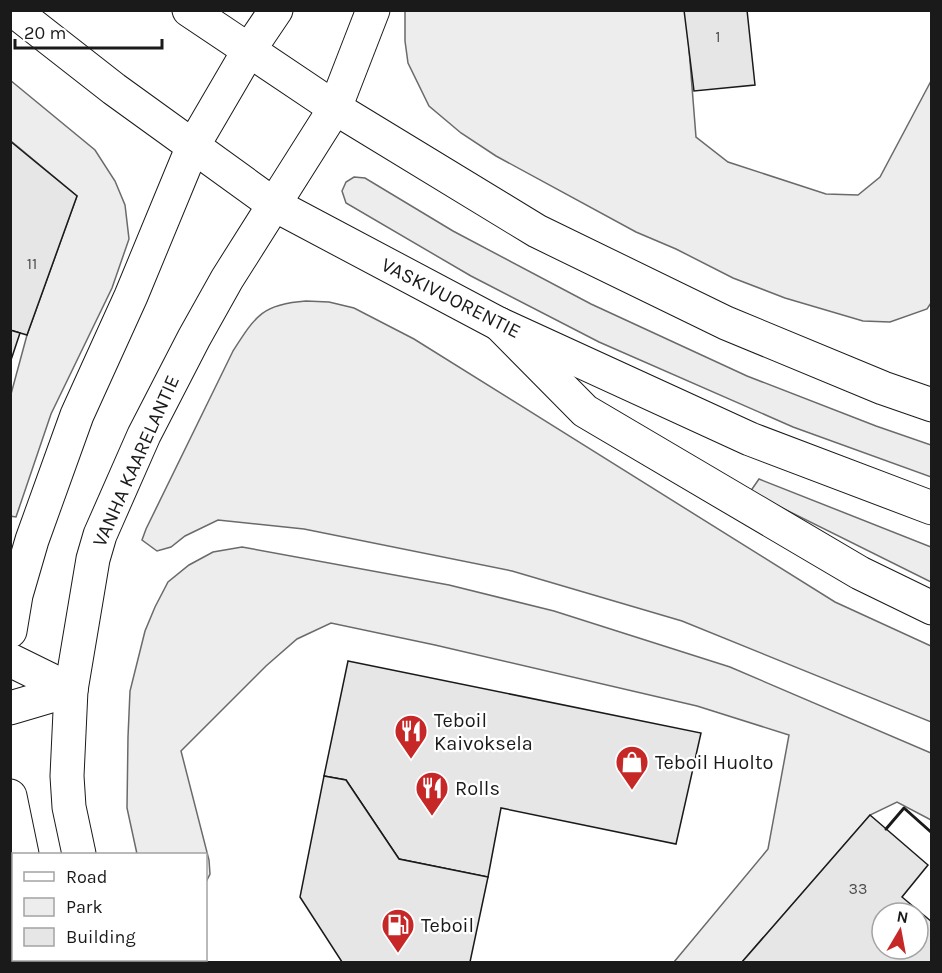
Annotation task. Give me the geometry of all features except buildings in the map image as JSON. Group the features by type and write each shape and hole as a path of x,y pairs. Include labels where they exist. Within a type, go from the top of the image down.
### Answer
{"main road":[{"name":"VASKIVUORENTIE","path":"13,10 114,89 273,204 499,324 750,439 907,500 932,507"},
{"path":"189,10 335,108 537,231 726,323 883,388 932,405"},
{"path":"10,631 16,595 49,490 77,415 131,296 193,146 249,50 276,10"},
{"name":"VANHA KAARELANTIE","path":"79,853 69,807 67,776 71,690 93,559 100,535 144,435 194,338 273,204 335,108 373,10"},
{"path":"499,324 585,411 860,573 932,608"},
{"path":"10,660 71,690"},
{"path":"10,708 71,690"},
{"path":"10,796 22,853"}],"green space":[{"path":"405,11 686,11 696,137 728,162 826,194 858,195 880,177 931,81 931,303 927,309 890,322 863,321 785,298 733,278 636,232 496,156 461,133 429,106 408,63"},
{"path":"10,80 95,150 115,181 125,205 129,239 112,288 51,414 16,517 10,516 11,394 27,335 77,196 11,141"},
{"path":"354,177 365,178 453,231 591,304 747,376 931,445 931,477 793,427 599,342 471,276 346,203 342,191 346,182"},
{"path":"306,301 329,302 354,308 414,339 835,602 931,646 931,722 682,621 512,571 304,529 218,520 185,536 171,547 157,551 142,540 146,529 233,351 248,328 262,314 280,305"},
{"path":"759,479 931,547 931,582 750,492"},
{"path":"242,547 449,585 554,611 730,667 931,753 931,820 897,802 870,815 742,962 674,962 768,849 789,735 697,706 331,623 297,639 266,666 181,751 209,860 210,874 207,880 207,853 137,853 127,808 128,737 130,691 145,631 155,607 168,582 189,565 213,552"}],"wall":[{"path":"886,829 904,808 932,833"}],"place":[{"name":"Teboil Kaivoksela","path":"411,760"},
{"name":"Teboil Huolto","path":"632,791"},
{"name":"Rolls","path":"432,817"},
{"name":"Teboil","path":"398,954"}]}
